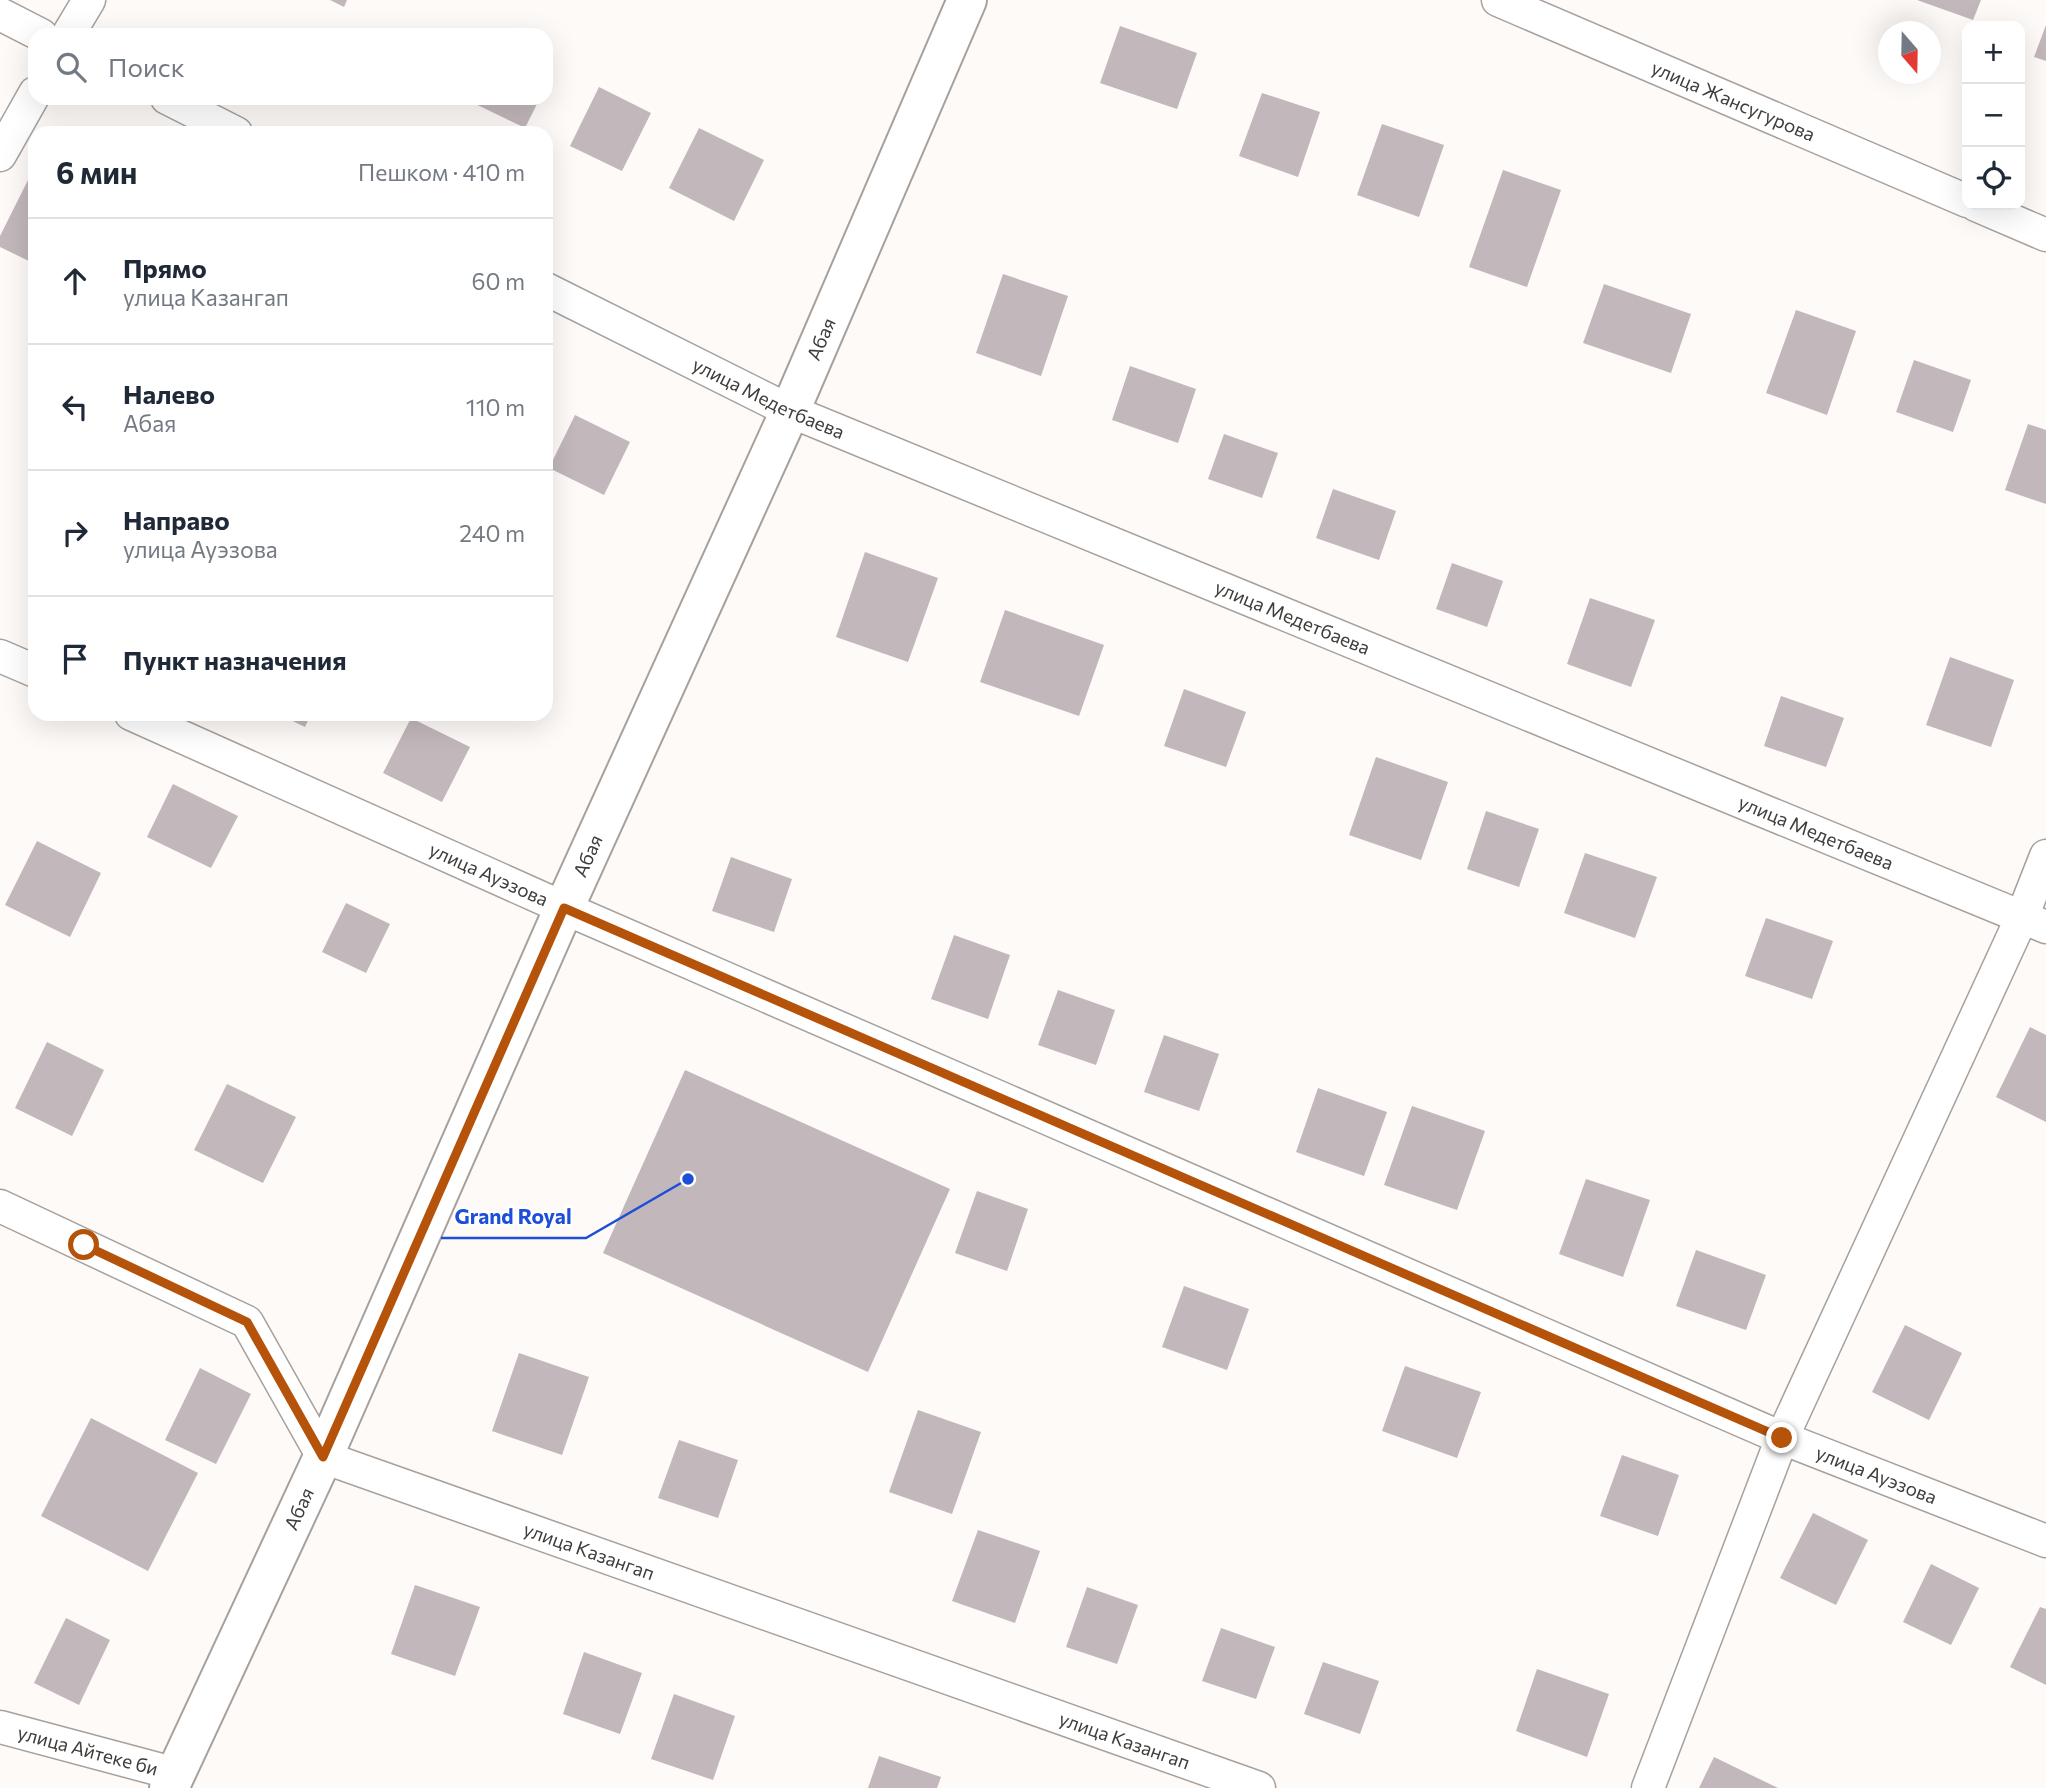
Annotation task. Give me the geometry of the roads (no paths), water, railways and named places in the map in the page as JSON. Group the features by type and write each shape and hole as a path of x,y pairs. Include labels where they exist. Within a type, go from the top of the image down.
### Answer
{"street":[{"path":"72,28 89,0"},
{"name":"Абая","path":"173,1781 323,1457 564,908 790,411 967,0"},
{"name":"улица Жансугурова","path":"1498,0 1962,199"},
{"path":"0,14 28,28"},
{"path":"0,155 28,105"},
{"path":"181,105 222,126"},
{"path":"1988,210 2046,235"},
{"name":"улица Медетбаева","path":"553,292 790,411 2034,922"},
{"path":"0,656 28,668"},
{"name":"улица Ауэзова","path":"147,721 564,908 1782,1438 2046,1541"},
{"path":"1648,1788 1782,1438 2034,922 2046,856"},
{"path":"0,1206 247,1322 323,1457"},
{"name":"улица Казангап","path":"323,1457 1259,1788"},
{"name":"улица Айтеке би","path":"0,1727 173,1781"}],"place":[{"name":"Grand Royal","path":"688,1179"}]}
